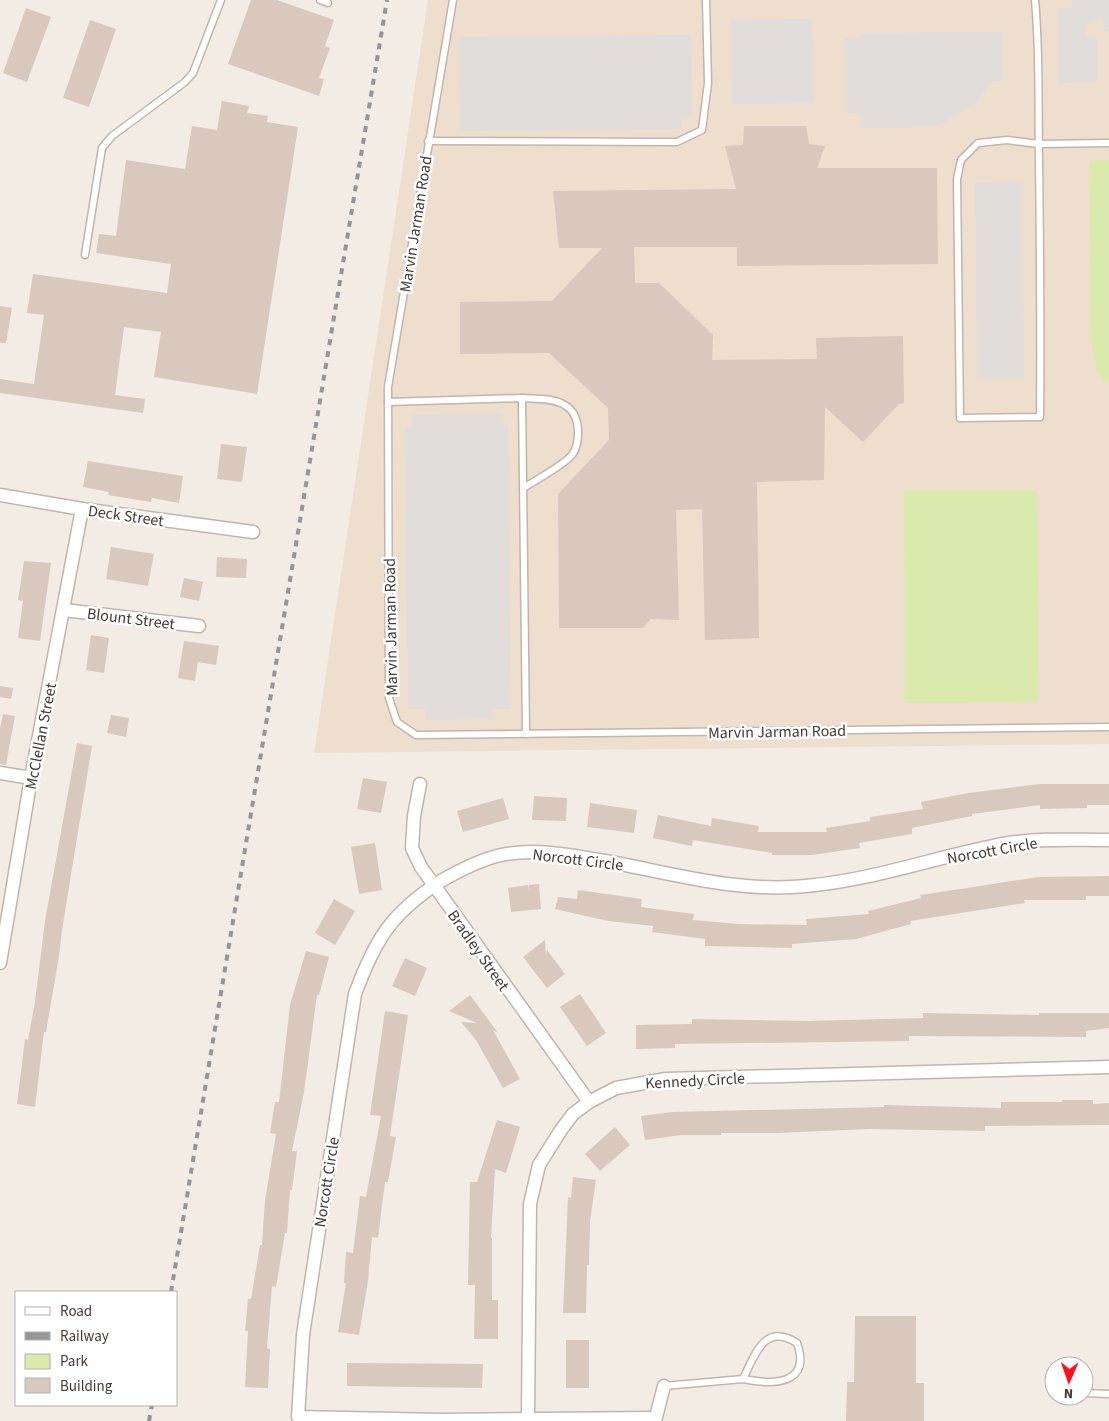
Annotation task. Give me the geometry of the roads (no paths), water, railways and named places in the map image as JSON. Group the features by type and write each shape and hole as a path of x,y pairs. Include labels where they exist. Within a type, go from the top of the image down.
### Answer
{"street":[{"name":"Deck Street","path":"0,495 82,509 253,532"},
{"name":"McClellan Street","path":"0,963 31,778 82,509"},
{"name":"Blount Street","path":"64,610 199,626"},
{"path":"0,773 31,778"},
{"name":"Bradley Street","path":"420,784 414,816 412,848 433,886 589,1102"},
{"name":"Norcott Circle","path":"441,1420 298,1418 303,1335 355,994 369,955 392,920 414,899 463,868 501,855 524,852 569,855 725,884 764,887 805,886 846,880 1010,843 1053,840 1109,840"},
{"name":"Kennedy Circle","path":"528,1417 530,1204 539,1165 561,1130 574,1114 589,1102 616,1088 666,1079 1109,1067"},
{"path":"441,1420 528,1417 655,1419 664,1386"}],"lane":[{"path":"85,255 102,148 112,136 185,82 192,73 221,0"},
{"path":"320,0 328,3"},
{"name":"Marvin Jarman Road","path":"452,0 388,387 389,698 397,722 416,735 1109,727"},
{"path":"428,141 677,142 702,130 708,83 706,0"},
{"path":"1035,0 1039,144 1040,418 960,418 957,179 961,160 978,143 1007,140 1039,144 1109,142"},
{"path":"522,398 526,734"},
{"path":"388,402 522,398 553,400 567,406 574,414 578,427 578,441 572,456 523,488"},
{"path":"664,1386 742,1379 766,1382 786,1380 795,1375 801,1362 797,1343 790,1338 769,1338 760,1344 742,1379"},
{"path":"1094,1393 1109,1394"}],"railway":[{"path":"171,1291 387,0"},
{"path":"149,1421 152,1406"}]}
